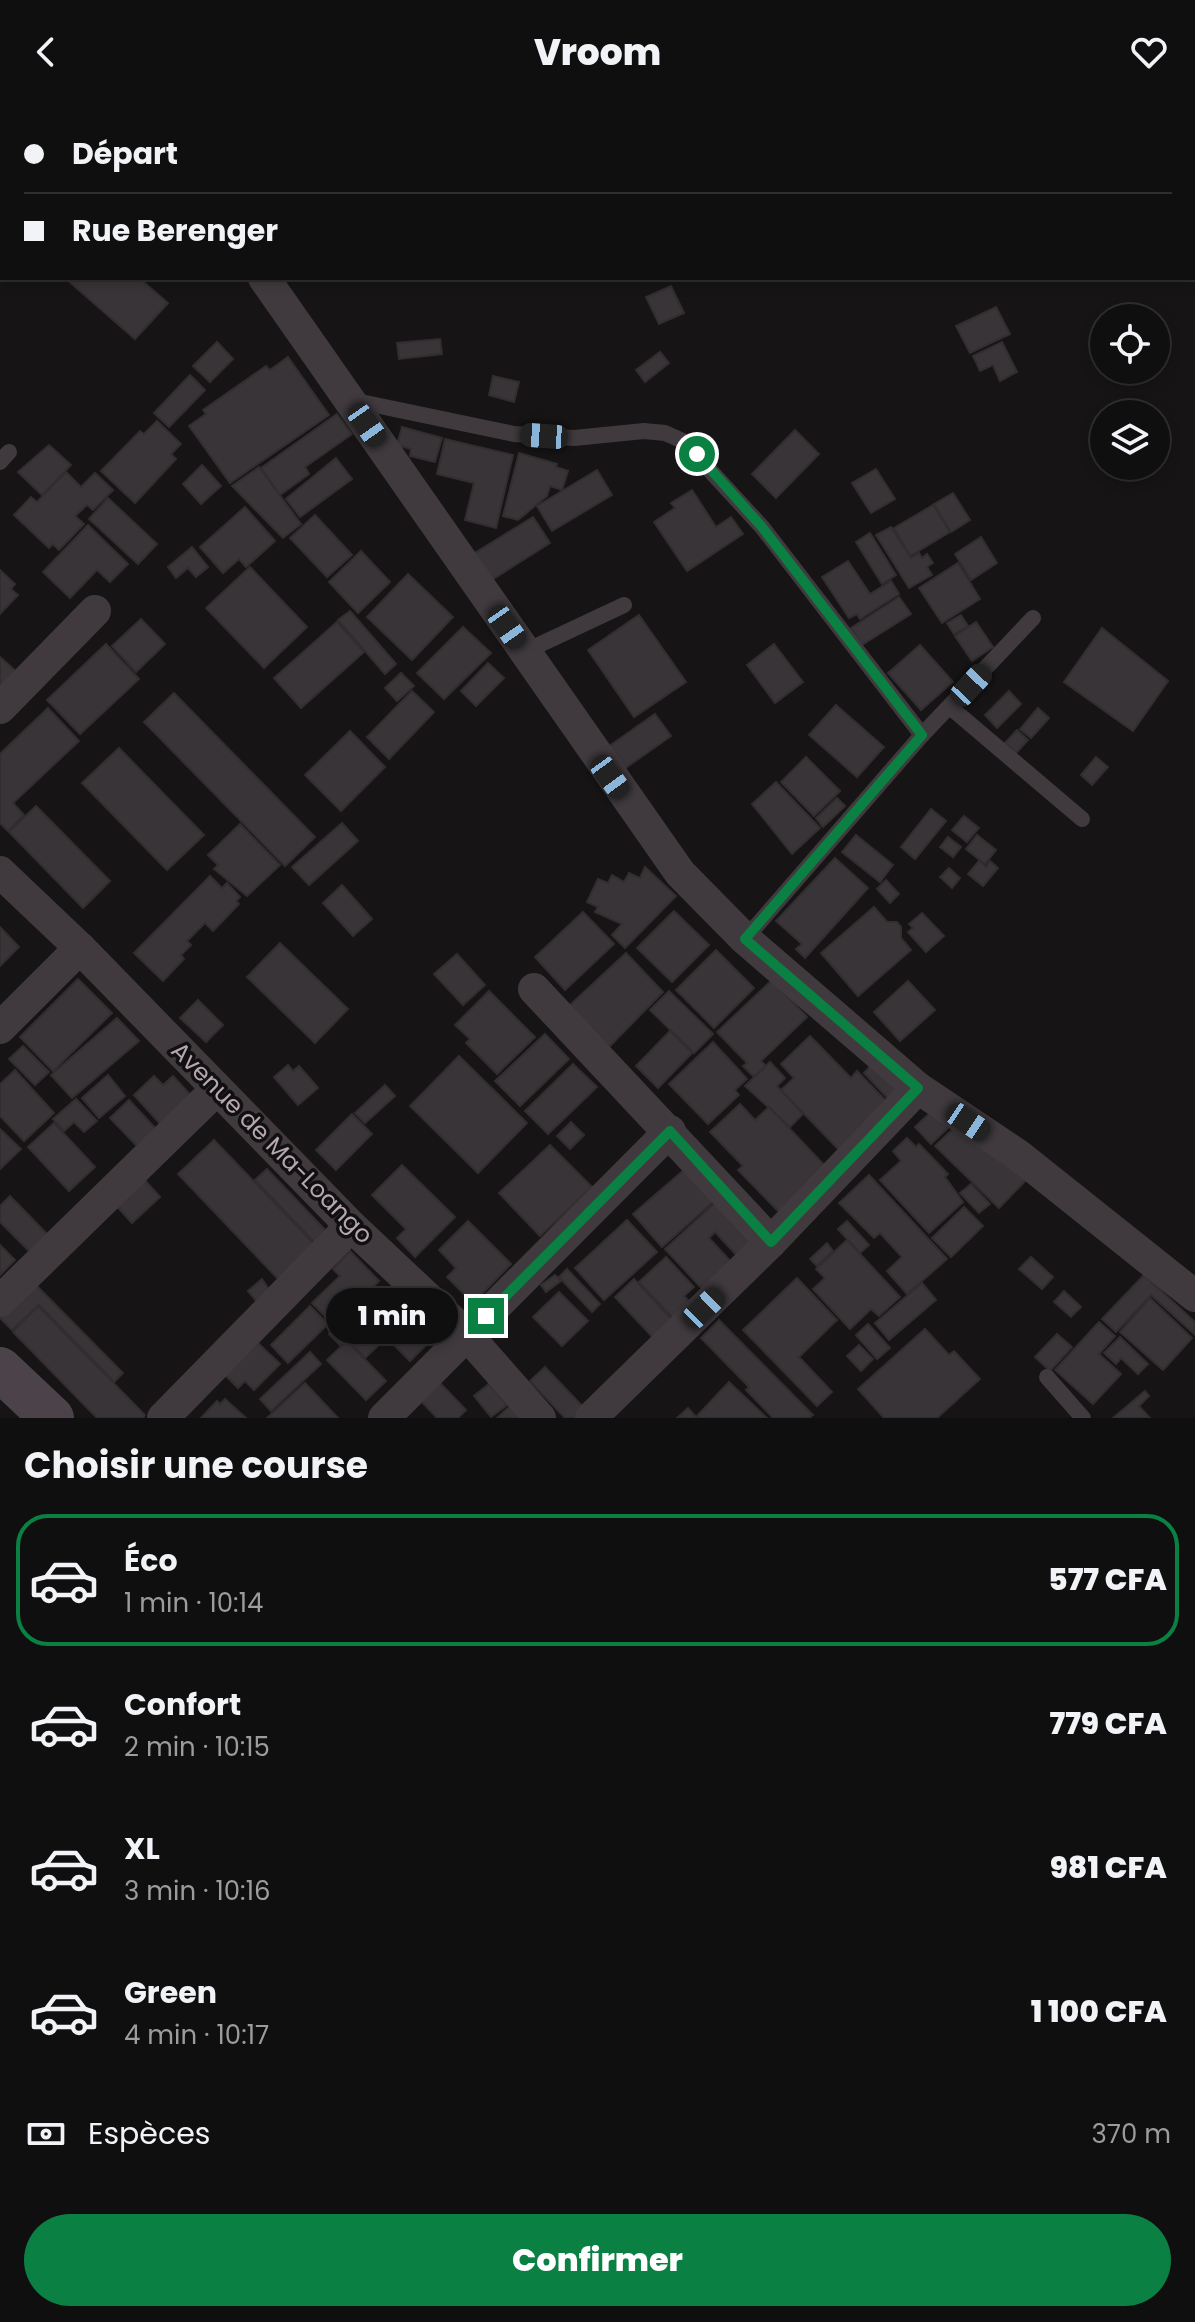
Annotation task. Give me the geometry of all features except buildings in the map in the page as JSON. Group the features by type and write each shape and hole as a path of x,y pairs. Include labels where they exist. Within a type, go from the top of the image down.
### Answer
{"main road":[{"path":"0,1369 52,1418"}],"street":[{"path":"265,280 680,873 745,939 918,1088 1018,1155 1195,1296"},
{"path":"0,708 95,611"},
{"name":"Avenue de Ma-Loango","path":"0,872 80,948 351,1226 467,1335 540,1418"},
{"path":"0,1028 80,948"},
{"path":"534,989 771,1242"},
{"path":"591,1418 771,1242 918,1088"},
{"path":"0,1301 217,1089"},
{"path":"384,1418 670,1131"},
{"path":"163,1418 351,1226"}],"lane":[{"path":"349,400 514,434 574,438 644,431 665,433 683,441 762,527 922,735"},
{"path":"524,652 624,605"},
{"path":"745,939 922,735 1033,618"},
{"path":"950,707 1082,819"},
{"path":"1047,1377 1083,1418"}],"route":[{"path":"486,1316 670,1131 728,1191 771,1242 918,1088 745,939 922,735 762,527 697,454"}]}
